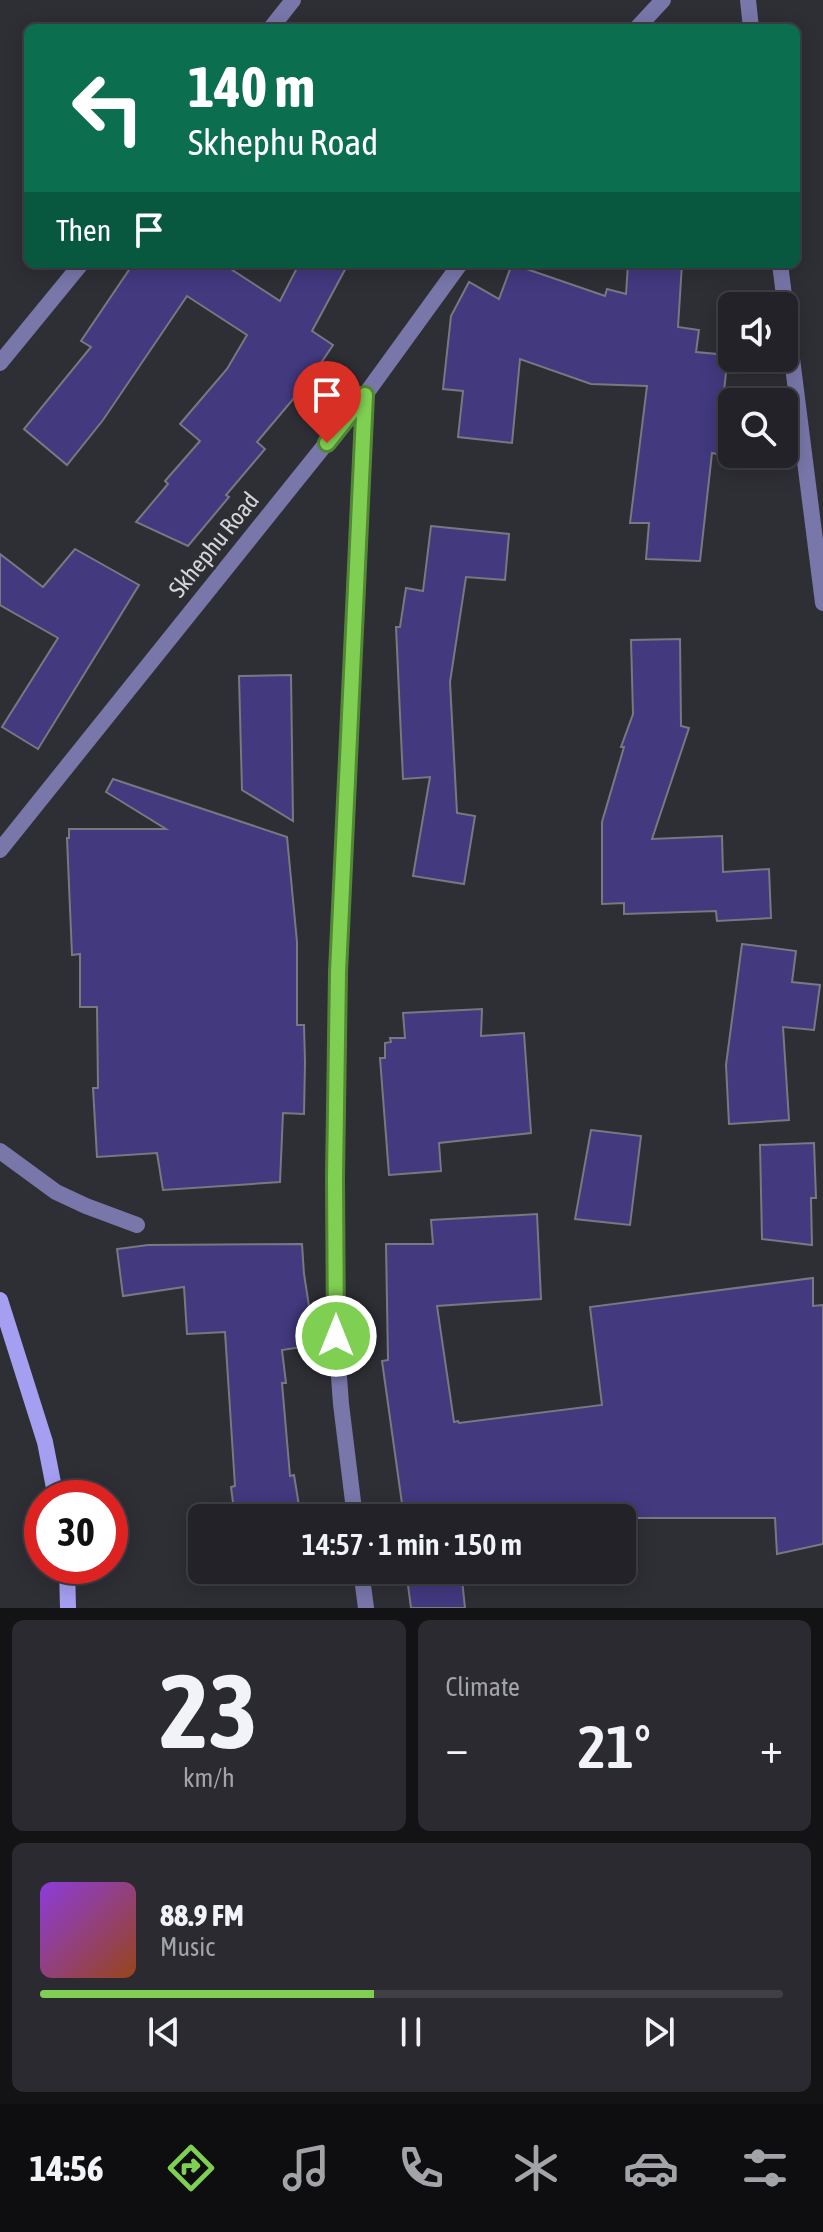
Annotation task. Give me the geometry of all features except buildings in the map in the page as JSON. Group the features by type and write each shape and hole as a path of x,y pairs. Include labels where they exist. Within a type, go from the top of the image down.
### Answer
{"street":[{"path":"274,24 293,0"},
{"path":"641,24 663,0"},
{"path":"748,0 751,24"},
{"path":"0,363 78,268"},
{"name":"Skhephu Road","path":"0,850 365,395 457,268"},
{"path":"781,268 823,603"},
{"path":"353,1504 336,1336 335,1178 338,972 365,395"},
{"path":"0,1151 56,1192 137,1225"},
{"path":"0,1300 45,1442 52,1480"},
{"path":"67,1584 68,1608"},
{"path":"363,1584 366,1608"}],"route":[{"path":"327,443 365,395 338,972 336,1336"}]}
